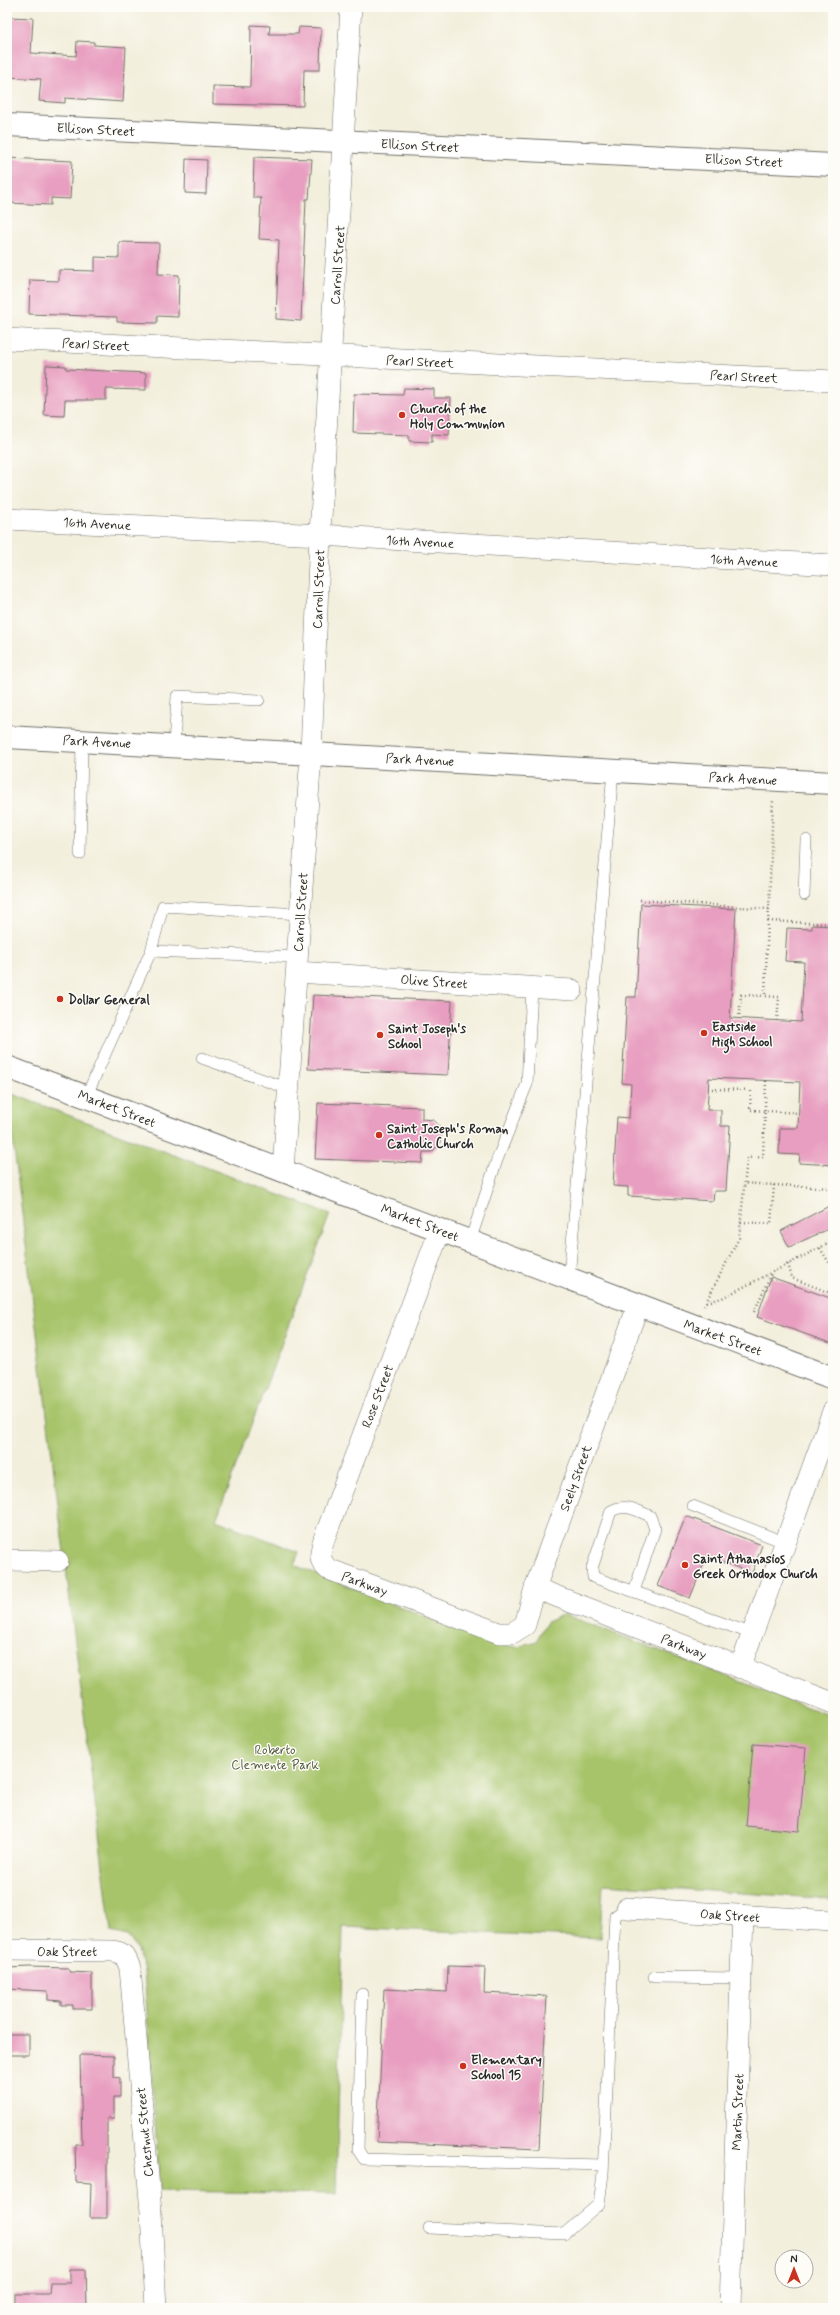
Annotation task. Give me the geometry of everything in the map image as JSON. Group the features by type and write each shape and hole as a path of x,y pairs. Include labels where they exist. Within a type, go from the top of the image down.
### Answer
{"main road":[{"name":"Ellison Street","path":"7,125 833,165"},
{"name":"Park Avenue","path":"7,737 174,745 833,784"},
{"name":"Market Street","path":"7,1067 569,1278 638,1306 833,1378"}],"street":[{"name":"Carroll Street","path":"283,1171 311,753 320,535 345,141 351,7"},
{"name":"Pearl Street","path":"7,339 331,357 833,381"},
{"name":"16th Avenue","path":"7,519 320,535 833,565"},
{"name":"Olive Street","path":"297,965 532,988 572,990"},
{"name":"Rose Street","path":"322,1564 320,1558 324,1538 440,1230"},
{"name":"Seely Street","path":"499,1633 512,1633 524,1625 535,1588 638,1306"},
{"path":"740,1668 833,1411"},
{"path":"7,1560 58,1561"},
{"name":"Parkway","path":"322,1564 328,1569 499,1633"},
{"name":"Parkway","path":"535,1588 833,1703"},
{"name":"Oak Street","path":"627,1908 833,1921"},
{"name":"Martin Street","path":"730,2308 743,1915"},
{"name":"Oak Street","path":"7,1950 112,1951 119,1952 125,1957"},
{"name":"Chestnut Street","path":"125,1957 130,1968 151,2212 156,2308"}],"lane":[{"path":"174,745 177,696 259,700"},
{"path":"80,854 82,741"},
{"path":"569,1278 613,771"},
{"path":"804,895 806,840"},
{"path":"86,1097 150,951 163,906 301,914"},
{"path":"150,951 297,965"},
{"path":"470,1241 498,1160 527,1084 532,988"},
{"path":"202,1058 289,1089"},
{"path":"693,1506 786,1543"},
{"path":"634,1591 655,1529 650,1516 629,1507 619,1507 611,1511 592,1568 593,1577 753,1634"},
{"path":"429,2228 564,2234 599,2204 603,2165 615,1916 627,1908"},
{"path":"654,1977 741,1978"},
{"path":"362,1994 358,2150 364,2159 603,2165"}],"path":[{"path":"764,996 773,799"},
{"path":"640,900 769,909"},
{"path":"768,921 833,924"},
{"path":"739,1019 741,995 764,996 779,997 777,1021"},
{"path":"704,1306 739,1238 747,1158 763,1157 766,1081"},
{"path":"708,1089 751,1090 750,1110 798,1113"},
{"path":"744,1183 833,1188"},
{"path":"741,1222 772,1224 774,1185"},
{"path":"706,1302 722,1298 833,1241"},
{"path":"820,1248 833,1269"},
{"path":"788,1264 792,1278 833,1294"},
{"path":"754,1312 771,1273"}],"green space":[{"name":"Roberto Clemente Park","path":"7,1092 330,1214 216,1520 299,1552 294,1565 498,1645 518,1647 536,1641 547,1622 564,1614 833,1717 833,1899 603,1884 600,1938 343,1927 336,2194 160,2191 144,1971 135,1945 127,1936 111,1932"}],"building":[{"path":"8,17 33,18 31,53 76,56 77,41 94,42 94,45 126,47 123,102 65,98 65,103 39,101 41,79 7,77"},
{"path":"251,25 270,26 269,34 298,34 299,27 321,28 320,70 304,70 303,106 213,104 213,86 250,87"},
{"path":"254,157 312,159 309,199 306,199 301,321 276,319 279,240 259,239 261,198 253,198"},
{"path":"7,158 72,161 70,199 51,198 51,205 7,203"},
{"path":"186,159 207,160 206,194 185,193"},
{"path":"119,242 159,243 158,274 179,275 178,317 157,316 157,323 117,322 117,317 29,314 30,280 59,281 59,270 95,271 95,257 119,258"},
{"path":"46,365 66,366 66,369 146,373 146,390 106,389 106,400 65,400 64,416 44,415"},
{"name":"Church of the Holy Communion","path":"404,388 434,389 434,398 451,398 449,435 432,434 432,442 409,441 409,435 353,433 354,394 403,395"},
{"path":"641,904 736,909 730,1018 801,1022 804,962 785,961 787,928 812,929 812,925 833,926 833,1165 799,1163 800,1155 779,1154 780,1128 798,1128 800,1082 709,1078 707,1110 721,1110 721,1126 730,1126 726,1191 714,1191 713,1201 628,1196 628,1187 613,1186 617,1117 629,1118 631,1084 622,1083 627,997 636,997"},
{"name":"Saint Joseph's School","path":"313,995 452,1001 448,1075 308,1069"},
{"name":"Saint Joseph's Roman Catholic Church","path":"318,1103 422,1107 422,1119 434,1120 441,1128 441,1142 432,1152 423,1152 422,1163 315,1159"},
{"path":"833,1204 833,1227 789,1247 781,1231"},
{"path":"771,1277 833,1299 833,1344 757,1317"},
{"name":"Saint Athanasios Greek Orthodox Church","path":"686,1516 762,1545 752,1573 707,1556 690,1598 658,1586"},
{"path":"753,1744 806,1748 799,1831 746,1826"},
{"path":"448,1966 485,1967 484,1993 547,1996 539,2149 377,2142 384,1989 447,1992"},
{"path":"7,1968 69,1968 69,1972 92,1973 92,2009 73,2009 73,2005 61,2005 61,2001 48,2000 48,1991 7,1989"},
{"path":"7,2034 29,2034 29,2055 7,2055"},
{"path":"80,2055 114,2056 114,2077 120,2078 120,2097 114,2097 114,2118 107,2118 107,2218 90,2218 91,2183 76,2182 75,2144 82,2144"},
{"path":"70,2269 86,2269 87,2308 14,2308 14,2294 49,2294 50,2283 70,2283"}],"place":[{"name":"Church of the Holy Communion","path":"402,415"},
{"name":"Dollar General","path":"60,999"},
{"name":"Eastside High School","path":"704,1033"},
{"name":"Saint Joseph's School","path":"380,1035"},
{"name":"Saint Joseph's Roman Catholic Church","path":"379,1135"},
{"name":"Saint Athanasios Greek Orthodox Church","path":"685,1565"},
{"name":"Elementary School 15","path":"463,2066"}]}
